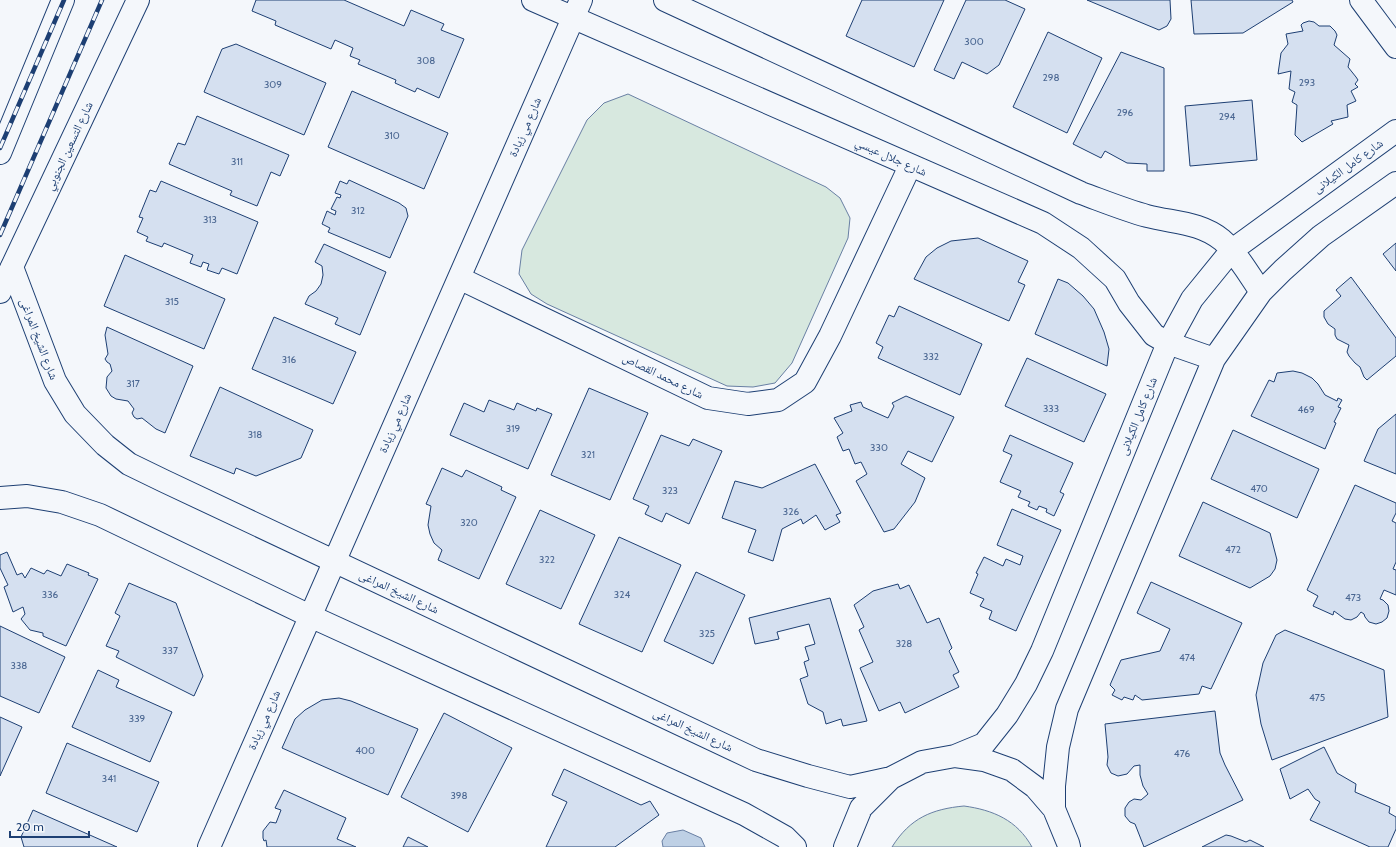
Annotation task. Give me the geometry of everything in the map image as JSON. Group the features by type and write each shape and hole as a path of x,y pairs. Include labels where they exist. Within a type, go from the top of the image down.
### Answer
{"main road":[{"path":"0,153 63,0"},
{"name":"شارع التسعين الجنوبي","path":"0,292 138,0"},
{"name":"شارع جلال عيسي","path":"533,0 577,9 910,166 1043,223 1081,248 1114,279 1129,303 1154,335 1168,343 1214,359"},
{"path":"665,0 1080,193 1147,216 1194,225 1213,233 1231,250 1261,292"},
{"path":"1361,0 1396,47"},
{"name":"شارع مي زيادة","path":"209,847 577,9"},
{"name":"شارع كامل الكيلانى","path":"955,756 984,744 1007,715 1026,684 1042,651 1168,343 1192,299 1231,250 1396,131"},
{"name":"شارع محمد القصاص","path":"459,278 708,398 748,404 778,400 805,382 830,336 910,166"},
{"path":"1054,809 1054,786 1058,747 1067,709 1081,672 1214,359 1261,292 1321,236 1396,182"},
{"name":"شارع الشيخ المراغى","path":"12,267 55,381 75,414 104,445 130,464 756,760 808,776 850,786 891,778"},
{"path":"0,498 27,496 41,498 62,502 100,515 310,616 744,814 784,837 795,847"},
{"path":"845,847 861,808 891,778 922,762 955,756 984,760 1012,770 1035,787 1054,809 1070,846"}],"shaded area":[{"path":"628,94 826,187 840,198 850,218 848,238 792,363 775,383 753,387 727,386 547,304 531,294 519,274 522,250 587,120 604,103"},
{"path":"964,806 985,810 1012,823 1032,847 892,847 906,829 914,822 932,813 952,807"}],"water":[{"path":"683,830 701,838 705,847 663,847 662,841 667,833"}],"building":[{"path":"256,0 344,0 404,26 411,10 444,24 441,30 464,39 439,98 417,88 415,92 395,83 396,80 358,64 360,60 350,56 353,48 335,40 331,49 275,25 276,21 252,11"},
{"path":"862,0 944,0 914,67 846,36"},
{"path":"966,0 1005,0 1025,9 999,65 987,74 962,62 954,79 934,70"},
{"path":"1087,0 1170,0 1171,19 1167,26 1159,30"},
{"path":"1191,0 1292,0 1293,2 1243,33 1194,34"},
{"path":"1309,21 1314,22 1319,26 1330,26 1335,31 1337,35 1334,45 1350,59 1348,67 1358,80 1355,84 1358,87 1351,91 1356,101 1347,105 1348,117 1331,121 1333,124 1302,142 1295,135 1297,105 1292,102 1295,92 1289,89 1291,71 1278,74 1281,53 1288,44 1286,34 1303,31 1301,25"},
{"path":"1048,32 1102,58 1067,133 1013,107"},
{"path":"236,44 326,83 304,135 204,92 222,49"},
{"path":"1121,52 1164,68 1164,171 1147,171 1147,164 1127,163 1105,151 1101,158 1073,144"},
{"path":"352,91 448,133 424,189 328,147"},
{"path":"1252,100 1257,160 1190,166 1185,106"},
{"path":"197,116 289,155 280,176 271,172 257,206 230,195 232,191 169,164 178,143 185,145"},
{"path":"349,180 399,203 406,208 408,216 390,258 328,232 330,228 322,224 327,211 335,215 336,211 331,209 337,197 340,198 341,195 335,193 340,181 347,184"},
{"path":"161,181 258,222 237,274 222,268 219,274 207,270 209,264 203,262 201,267 190,263 193,255 164,243 162,247 146,241 148,237 137,232 143,218 139,217 150,190 156,192"},
{"path":"978,238 1028,261 1018,282 1025,285 1009,321 914,279 926,257 937,248 951,241"},
{"path":"1396,243 1396,271 1383,254"},
{"path":"324,244 386,272 360,335 335,324 338,318 305,304 309,296 316,291 321,284 323,275 322,266 315,262"},
{"path":"125,255 225,299 204,349 104,306"},
{"path":"1351,277 1396,338 1396,356 1367,380 1364,377 1360,367 1349,356 1347,352 1349,345 1337,339 1335,329 1328,324 1324,317 1324,311 1341,296 1336,290"},
{"path":"1058,279 1068,283 1083,296 1094,309 1104,332 1109,349 1107,366 1035,334"},
{"path":"899,306 982,344 960,395 878,358 883,347 876,343 889,315 894,317"},
{"path":"274,317 356,352 333,404 252,369"},
{"path":"107,327 193,366 165,433 156,429 142,418 137,419 134,417 132,413 134,409 128,401 116,399 111,396 106,388 107,377 112,371 110,364 105,359 108,354 105,335"},
{"path":"1027,358 1106,394 1084,442 1005,406"},
{"path":"1293,371 1302,373 1312,378 1325,395 1337,401 1338,398 1342,400 1338,407 1341,408 1334,422 1336,423 1325,449 1251,416 1269,380 1274,382 1277,373"},
{"path":"220,387 313,430 301,458 256,476 236,468 234,474 190,456"},
{"path":"589,388 648,413 610,500 551,475"},
{"path":"906,396 954,417 932,462 908,451 901,464 925,478 915,502 894,529 884,532 856,481 867,474 861,462 855,464 849,449 843,451 837,437 843,433 834,418 852,411 850,405 861,402 863,407 888,418 894,406 892,403"},
{"path":"489,400 514,410 517,403 536,411 537,408 552,414 528,469 450,435 464,403 484,412"},
{"path":"1396,414 1396,474 1364,461 1378,429"},
{"path":"1233,430 1319,469 1297,518 1211,479"},
{"path":"661,435 689,446 693,439 722,451 689,524 666,513 662,522 645,514 649,506 633,499"},
{"path":"1010,435 1073,463 1060,492 1064,494 1054,516 1046,512 1047,509 1039,506 1037,510 1028,506 1030,502 1018,497 1021,491 1000,482 1012,455 1003,451"},
{"path":"815,464 841,513 836,515 840,522 825,530 816,515 803,524 801,519 782,529 773,561 748,552 756,530 722,518 735,481 762,488"},
{"path":"442,468 462,477 466,470 502,487 501,490 516,497 479,579 438,560 442,550 434,543 430,534 428,525 431,506 426,504"},
{"path":"1355,485 1396,503 1396,513 1392,521 1396,523 1396,562 1393,569 1396,570 1396,595 1384,590 1380,599 1388,605 1389,611 1387,618 1376,624 1369,622 1361,612 1357,617 1351,620 1345,619 1334,611 1333,615 1313,606 1318,596 1307,590"},
{"path":"1203,502 1270,533 1277,560 1275,569 1270,576 1250,588 1179,556"},
{"path":"1012,509 1061,530 1016,631 989,619 992,611 980,606 984,599 970,593 978,574 976,573 984,557 1003,566 1006,559 1020,565 1023,556 997,545"},
{"path":"540,510 595,535 561,609 506,584"},
{"path":"619,537 681,565 642,652 579,624"},
{"path":"7,552 17,575 22,573 25,578 31,568 44,574 47,570 61,576 67,564 89,573 88,575 98,579 66,646 43,636 43,633 30,630 21,619 25,614 23,607 13,612 4,587 8,585 0,568 0,555"},
{"path":"696,572 745,595 713,664 664,641"},
{"path":"1151,582 1242,623 1211,689 1202,686 1199,694 1142,700 1135,695 1133,700 1124,697 1122,700 1112,695 1115,690 1110,685 1121,660 1160,651 1170,629 1137,613"},
{"path":"129,583 176,603 203,676 194,696 116,657 119,651 106,646 120,616 115,613"},
{"path":"898,584 900,589 909,585 927,623 939,618 952,648 949,651 959,672 953,675 959,687 905,713 900,702 879,711 860,668 873,662 859,630 864,627 854,605 873,591"},
{"path":"830,598 867,721 843,726 841,719 826,724 823,712 808,704 800,679 808,676 804,662 809,660 805,647 815,644 809,624 777,632 779,639 755,644 749,618"},
{"path":"0,626 65,657 39,713 0,696"},
{"path":"1285,630 1384,670 1388,717 1272,760 1261,724 1256,695 1263,663 1276,635"},
{"path":"98,670 119,680 116,687 172,712 150,762 72,727"},
{"path":"339,698 351,701 418,729 388,795 282,748 295,719 305,710 322,700"},
{"path":"1215,711 1220,753 1243,800 1144,847 1135,824 1130,822 1125,816 1125,808 1129,802 1134,799 1141,800 1148,794 1143,786 1140,775 1140,765 1134,766 1127,774 1118,776 1111,773 1107,765 1108,757 1105,724"},
{"path":"444,713 512,748 468,832 401,797"},
{"path":"0,717 22,727 0,776"},
{"path":"67,743 159,782 137,832 46,793"},
{"path":"1324,747 1337,773 1356,784 1355,792 1390,807 1389,813 1396,817 1396,829 1388,847 1370,847 1310,820 1320,802 1315,799 1308,789 1290,799 1280,769"},
{"path":"564,769 641,805 650,801 659,815 615,847 546,847 567,802 552,795"},
{"path":"284,790 346,818 337,839 356,847 267,847 266,840 264,841 263,838 263,831 270,822 276,823 281,810 275,808"},
{"path":"33,810 117,847 24,847 21,837"},
{"path":"1226,835 1246,842 1250,840 1264,847 1202,847"},
{"path":"408,837 428,847 403,847"}],"railway":[{"path":"0,148 64,0"},
{"path":"0,235 102,0"}]}
